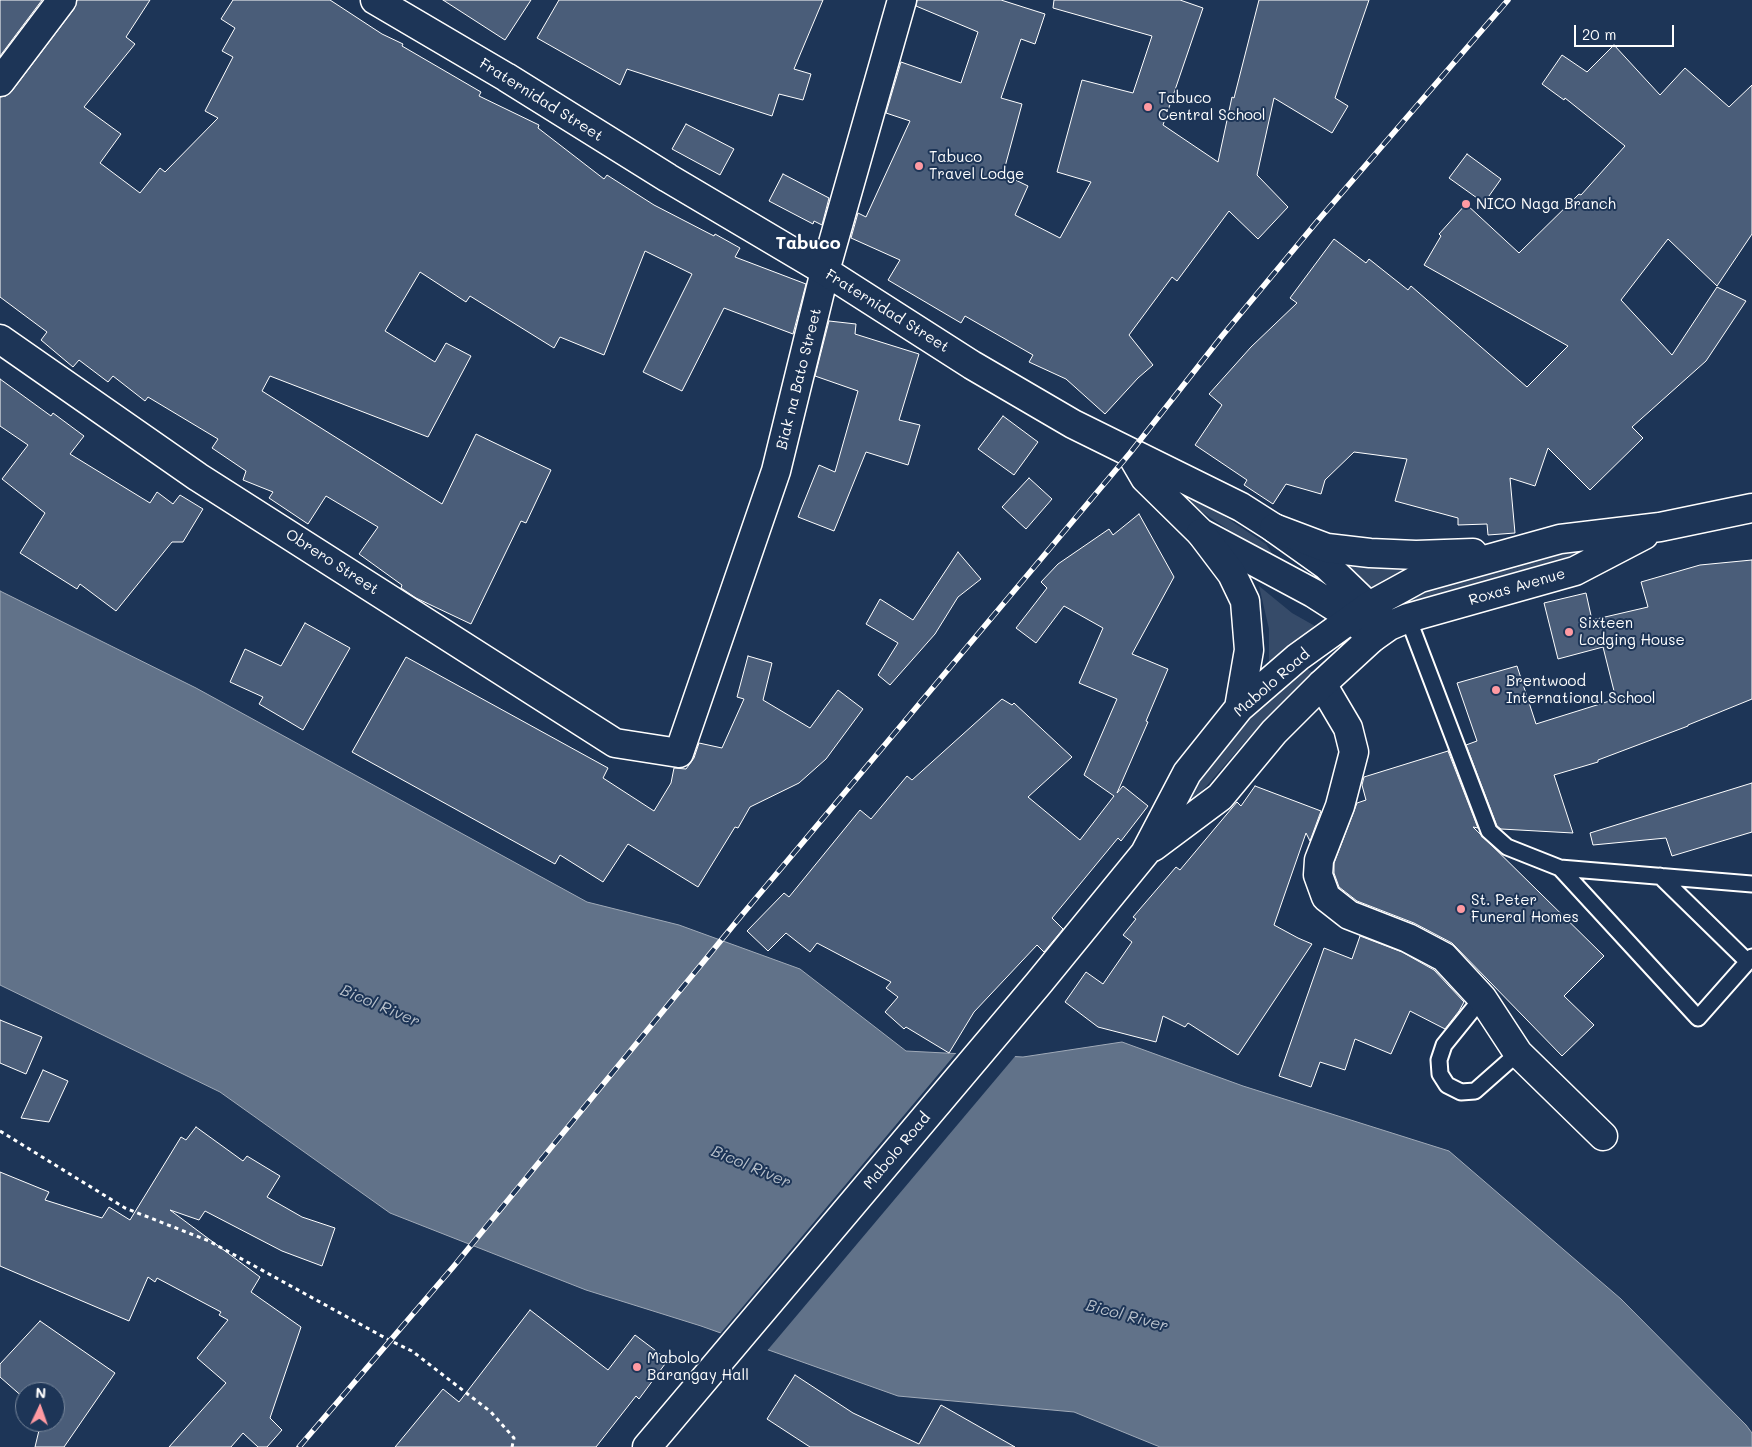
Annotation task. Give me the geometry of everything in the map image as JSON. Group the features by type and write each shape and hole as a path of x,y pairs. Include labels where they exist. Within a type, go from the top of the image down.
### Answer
{"main road":[{"path":"0,82 62,0"},
{"name":"Fraternidad Street","path":"375,0 506,77 668,178 825,272 972,365 1074,424 1241,507 1274,528"},
{"name":"Biak na Bato Street","path":"680,753 776,472 825,272 902,0"},
{"name":"Obrero Street","path":"0,339 198,477 615,743 680,753"},
{"path":"1130,453 1145,478 1201,533 1232,574 1245,601 1250,650 1239,708"},
{"name":"Roxas Avenue","path":"1360,612 1420,578 1560,539 1660,527 1752,508"},
{"name":"Roxas Avenue","path":"1390,628 1575,571 1660,527"},
{"path":"1274,528 1327,548 1370,553 1416,555 1517,552"},
{"path":"1274,528 1326,565 1360,612"},
{"path":"1201,533 1289,579 1390,628"},
{"name":"Mabolo Road","path":"647,1447 1038,984 1146,853 1187,773 1239,708 1298,657 1360,612"},
{"name":"Mabolo Road","path":"1146,853 1220,797 1274,732 1322,684 1390,628"},
{"path":"1322,684 1348,728 1354,752 1340,806 1319,860 1318,875 1326,897 1349,915 1408,938 1444,957 1482,998 1518,1053 1603,1136"}],"lane":[{"path":"1390,628 1489,830 1507,847 1560,868 1752,884"},
{"path":"1560,868 1698,1018 1750,959 1660,876"},
{"path":"1482,998 1444,1045 1439,1060 1440,1074 1447,1085 1461,1092 1475,1091 1518,1053"}],"path":[{"path":"0,1132 125,1208 209,1241 412,1351 491,1412 514,1438 512,1447"}],"shaded area":[{"path":"1168,479 1266,544 1272,553 1262,552 1160,484"},
{"path":"1591,550 1400,607 1429,588 1563,551"},
{"path":"1345,564 1411,570 1366,596"},
{"path":"1259,586 1292,613 1322,630 1269,669 1269,629"},
{"path":"1305,667 1313,673 1258,727 1196,798 1161,830 1212,766 1246,718"}],"water":[{"name":"Bicol River","path":"0,591 196,688 587,902 679,925 800,969 906,1051 1023,1057 1122,1042 1243,1086 1449,1151 1621,1299 1746,1425 1752,1433 1752,1447 1160,1447 1074,1412 898,1396 701,1326 586,1290 390,1213 220,1092 0,985"}],"pier":[{"path":"958,1051 1017,1054 766,1352 719,1335"}],"building":[{"path":"0,0 42,0 0,56"},
{"path":"77,0 150,0 126,37 135,44 84,107 121,134 100,163 140,193 160,168 165,172 218,118 205,111 233,57 222,51 235,28 221,19 233,0 330,0 382,34 403,44 402,46 481,92 479,96 539,125 538,128 604,179 607,175 654,205 740,248 735,257 806,284 793,334 724,308 682,391 643,372 692,274 645,251 604,355 560,337 554,348 470,296 466,302 420,272 385,331 435,362 446,343 471,356 428,437 270,376 262,391 442,504 476,434 551,470 526,523 521,521 471,624 416,598 401,588 402,585 359,554 378,527 326,496 308,524 269,498 273,492 243,480 246,471 212,448 218,439 148,397 145,401 113,376 108,382 79,360 73,367 41,340 47,332 0,297 0,97 6,96 12,91 74,9"},
{"path":"443,0 531,0 505,40"},
{"path":"559,0 823,0 794,69 811,74 803,100 779,94 772,116 627,69 620,85 537,38"},
{"path":"917,0 1001,0 1045,14 1035,44 1021,39 1001,98 1022,104 1003,174 1028,186 1015,215 1060,238 1091,182 1057,172 1082,80 1133,93 1152,36 1053,8 1054,0 1180,0 1203,8 1163,125 1218,162 1232,97 1234,98 1259,0 1369,0 1335,98 1348,106 1332,133 1274,98 1257,175 1288,207 1258,239 1229,211 1177,281 1172,277 1129,335 1153,365 1138,378 1105,414 1066,379 1029,362 1033,355 965,316 961,323 888,280 900,260 851,238 858,213 866,217 910,121 886,113 901,62 961,83 978,32 916,6"},
{"path":"1614,45 1660,95 1685,68 1729,107 1752,85 1752,234 1717,286 1668,239 1621,300 1672,355 1717,287 1746,301 1706,361 1632,427 1643,438 1590,490 1548,448 1535,486 1510,478 1515,533 1488,535 1487,524 1458,525 1458,518 1395,501 1407,459 1354,452 1325,480 1321,494 1286,484 1273,504 1244,485 1247,480 1195,445 1222,405 1209,394 1251,347 1297,303 1290,298 1334,239 1366,263 1369,259 1408,290 1411,286 1527,387 1568,346 1424,265 1441,236 1439,234 1466,204 1519,253 1579,194 1581,195 1625,146 1565,98 1564,100 1542,84 1562,55 1587,72"},
{"path":"686,124 734,149 720,175 672,149"},
{"path":"1467,154 1501,179 1484,203 1449,178"},
{"path":"783,174 829,198 822,225 814,221 813,224 769,201"},
{"path":"829,321 856,324 855,334 919,354 899,420 920,425 908,465 866,452 834,531 798,517 819,465 835,472 858,391 815,376"},
{"path":"0,379 51,416 53,413 84,436 70,454 150,503 157,492 173,504 180,495 203,509 183,542 172,542 116,611 80,584 77,589 20,553 45,513 2,479 28,445 0,426"},
{"path":"1003,416 1038,442 1014,475 978,449"},
{"path":"1029,478 1052,499 1026,529 1002,507"},
{"path":"1139,514 1174,577 1132,654 1168,669 1146,721 1148,722 1117,793 1123,786 1148,806 1121,841 1118,838 1052,918 1063,929 1044,952 1037,945 974,1012 949,1053 906,1027 904,1029 885,1012 898,997 886,988 891,982 817,943 810,952 786,933 768,951 747,931 784,893 789,897 860,810 871,819 907,776 912,780 1002,699 1012,705 1014,703 1072,757 1028,797 1080,840 1114,796 1084,775 1117,699 1079,683 1103,628 1064,606 1036,643 1016,628 1047,588 1041,582 1058,564 1109,529 1113,535"},
{"path":"958,552 981,579 958,597 935,634 890,685 878,675 898,643 866,624 880,599 913,620"},
{"path":"1752,560 1752,699 1688,726 1598,760 1598,762 1554,775 1573,833 1501,829 1497,826 1466,745 1477,741 1457,683 1517,666 1536,724 1616,699 1603,647 1558,659 1544,603 1586,593 1592,620 1648,607 1641,582 1700,565"},
{"path":"305,623 350,648 303,730 259,704 263,697 230,682 245,649 281,666"},
{"path":"748,656 772,663 763,700 810,728 838,690 863,709 826,759 799,783 750,807 738,828 735,827 698,887 628,844 603,882 560,855 555,864 352,752 406,657 608,768 603,778 654,811 671,783 674,768 686,769 694,758 699,743 722,748 744,699 737,697"},
{"name":"St. Peter Funeral Homes","path":"1448,751 1478,828 1473,827 1604,956 1564,996 1594,1025 1562,1056 1452,943 1414,923 1357,901 1339,887 1334,873 1334,863 1357,803 1366,800 1362,785 1364,777"},
{"path":"1752,783 1752,832 1672,856 1666,838 1593,845 1590,833"},
{"path":"1255,786 1321,811 1310,841 1306,833 1274,925 1312,944 1238,1055 1188,1023 1185,1027 1163,1016 1156,1042 1098,1027 1065,1002 1086,972 1103,984 1132,942 1123,935 1136,919 1133,917 1176,867 1180,870 1237,802 1241,806"},
{"path":"1360,936 1402,952 1434,970 1464,1002 1459,1011 1445,1029 1410,1011 1391,1054 1355,1039 1345,1070 1320,1062 1311,1087 1279,1076 1324,948 1352,959"},
{"path":"0,1020 42,1037 26,1074 0,1063"},
{"path":"43,1070 68,1081 49,1122 21,1118"},
{"path":"196,1127 243,1161 247,1156 280,1176 267,1197 302,1217 335,1228 322,1266 282,1251 205,1211 199,1220 170,1210 260,1277 251,1292 301,1327 270,1418 282,1430 267,1447 258,1447 243,1433 231,1447 169,1447 226,1383 197,1358 228,1320 219,1315 221,1312 157,1278 155,1282 148,1277 129,1321 0,1266 0,1172 49,1192 45,1200 102,1218 109,1207 130,1220 181,1137 186,1140"},
{"path":"530,1310 608,1370 635,1335 668,1360 639,1399 636,1396 596,1447 395,1447 443,1389 459,1402"},
{"path":"40,1321 115,1373 64,1447 35,1447 39,1432 65,1432 65,1382 15,1382 15,1390 0,1377 0,1364"},
{"path":"795,1375 853,1413 919,1444 941,1405 1015,1447 810,1447 767,1419"}],"railway":[{"path":"299,1447 454,1266 741,916 1130,453 1222,336 1315,224 1508,0"}],"place":[{"name":"Tabuco Central School","path":"1148,107"},
{"name":"Tabuco Travel Lodge","path":"919,166"},
{"name":"NICO Naga Branch","path":"1466,204"},
{"name":"Sixteen Lodging House","path":"1569,632"},
{"name":"Brentwood International School","path":"1496,690"},
{"name":"St. Peter Funeral Homes","path":"1461,909"},
{"name":"Mabolo Barangay Hall","path":"637,1367"}],"district":[{"name":"Tabuco","path":"808,243"}]}
